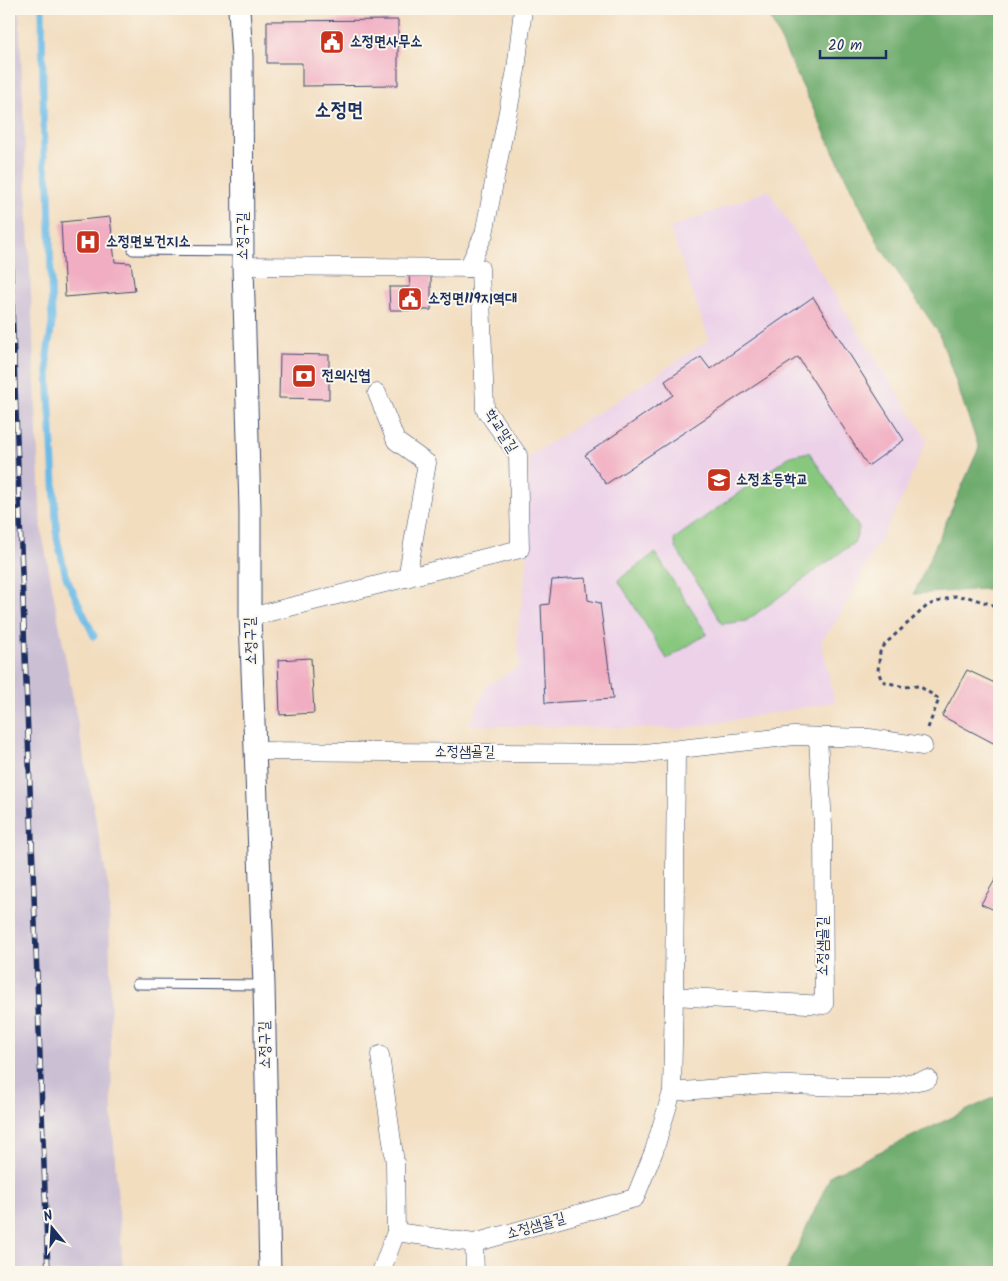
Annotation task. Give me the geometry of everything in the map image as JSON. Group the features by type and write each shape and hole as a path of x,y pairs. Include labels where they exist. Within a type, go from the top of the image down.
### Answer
{"street":[{"name":"소정구길","path":"239,9 242,56 243,258 250,509 250,617 264,986 270,1272"},
{"path":"243,258 468,268 484,234 516,70 523,9"},
{"name":"학교말길","path":"250,617 520,549 518,456 485,409 480,268 468,268"},
{"path":"377,393 396,441 427,463 407,578"},
{"name":"소정샘골길","path":"255,751 636,754 794,736 869,738 920,746"},
{"name":"소정샘골길","path":"674,996 824,1005 823,826 818,737"},
{"name":"소정샘골길","path":"396,1232 474,1243 635,1198 654,1152 672,1092 676,750"},
{"path":"380,1055 395,1163 396,1232 381,1272"},
{"path":"672,1092 766,1084 843,1088 888,1087 928,1079"},
{"path":"474,1243 475,1272"}],"lane":[{"path":"133,250 243,258"},
{"path":"137,984 264,986"}],"path":[{"path":"920,746 939,699 919,686 904,687 882,681 878,670 880,652 886,643 928,605 955,596 968,597 996,606 999,604"}],"shaded area":[{"path":"9,9 19,9 41,527 109,890 112,1116 123,1272 9,1272"},
{"name":"소정초등학교","path":"768,190 927,439 900,503 836,622 821,641 835,702 680,729 469,725 487,685 520,666 517,635 527,567 529,456 709,340 670,228"}],"green space":[{"path":"766,9 999,9 999,588 914,594 979,448 939,333 881,248"},
{"path":"809,452 859,528 855,542 746,621 722,624 676,548 674,539 790,456"},
{"path":"655,553 707,634 667,659 618,580"},
{"path":"999,1095 999,1272 786,1272 831,1175"}],"building":[{"name":"소정면사무소","path":"398,20 398,85 302,86 302,63 267,63 267,21"},
{"name":"소정면보건지소","path":"110,217 115,262 131,263 135,291 65,297 61,222"},
{"name":"소정면119지역대","path":"409,275 431,275 431,310 390,310 389,287 410,287"},
{"path":"813,297 904,440 868,466 798,357 606,484 585,455 673,395 665,381 701,357 710,369"},
{"name":"전의신협","path":"280,354 329,355 329,399 279,398"},
{"path":"586,578 588,600 600,603 613,699 545,703 541,605 549,604 552,580"},
{"path":"311,658 314,713 280,715 278,660"},
{"path":"967,670 999,685 999,746 942,716"},
{"path":"999,873 999,912 981,904"}],"waterway":[{"path":"42,9 44,163 49,186 52,324 47,355 57,538 66,577 94,636"}],"railway":[{"path":"9,224 48,1272"}],"place":[{"name":"소정면사무소","path":"332,42"},
{"name":"소정면보건지소","path":"88,242"},
{"name":"소정면119지역대","path":"410,299"},
{"name":"전의신협","path":"304,376"},
{"name":"소정초등학교","path":"719,480"}],"district":[{"name":"소정면","path":"339,111"}]}
